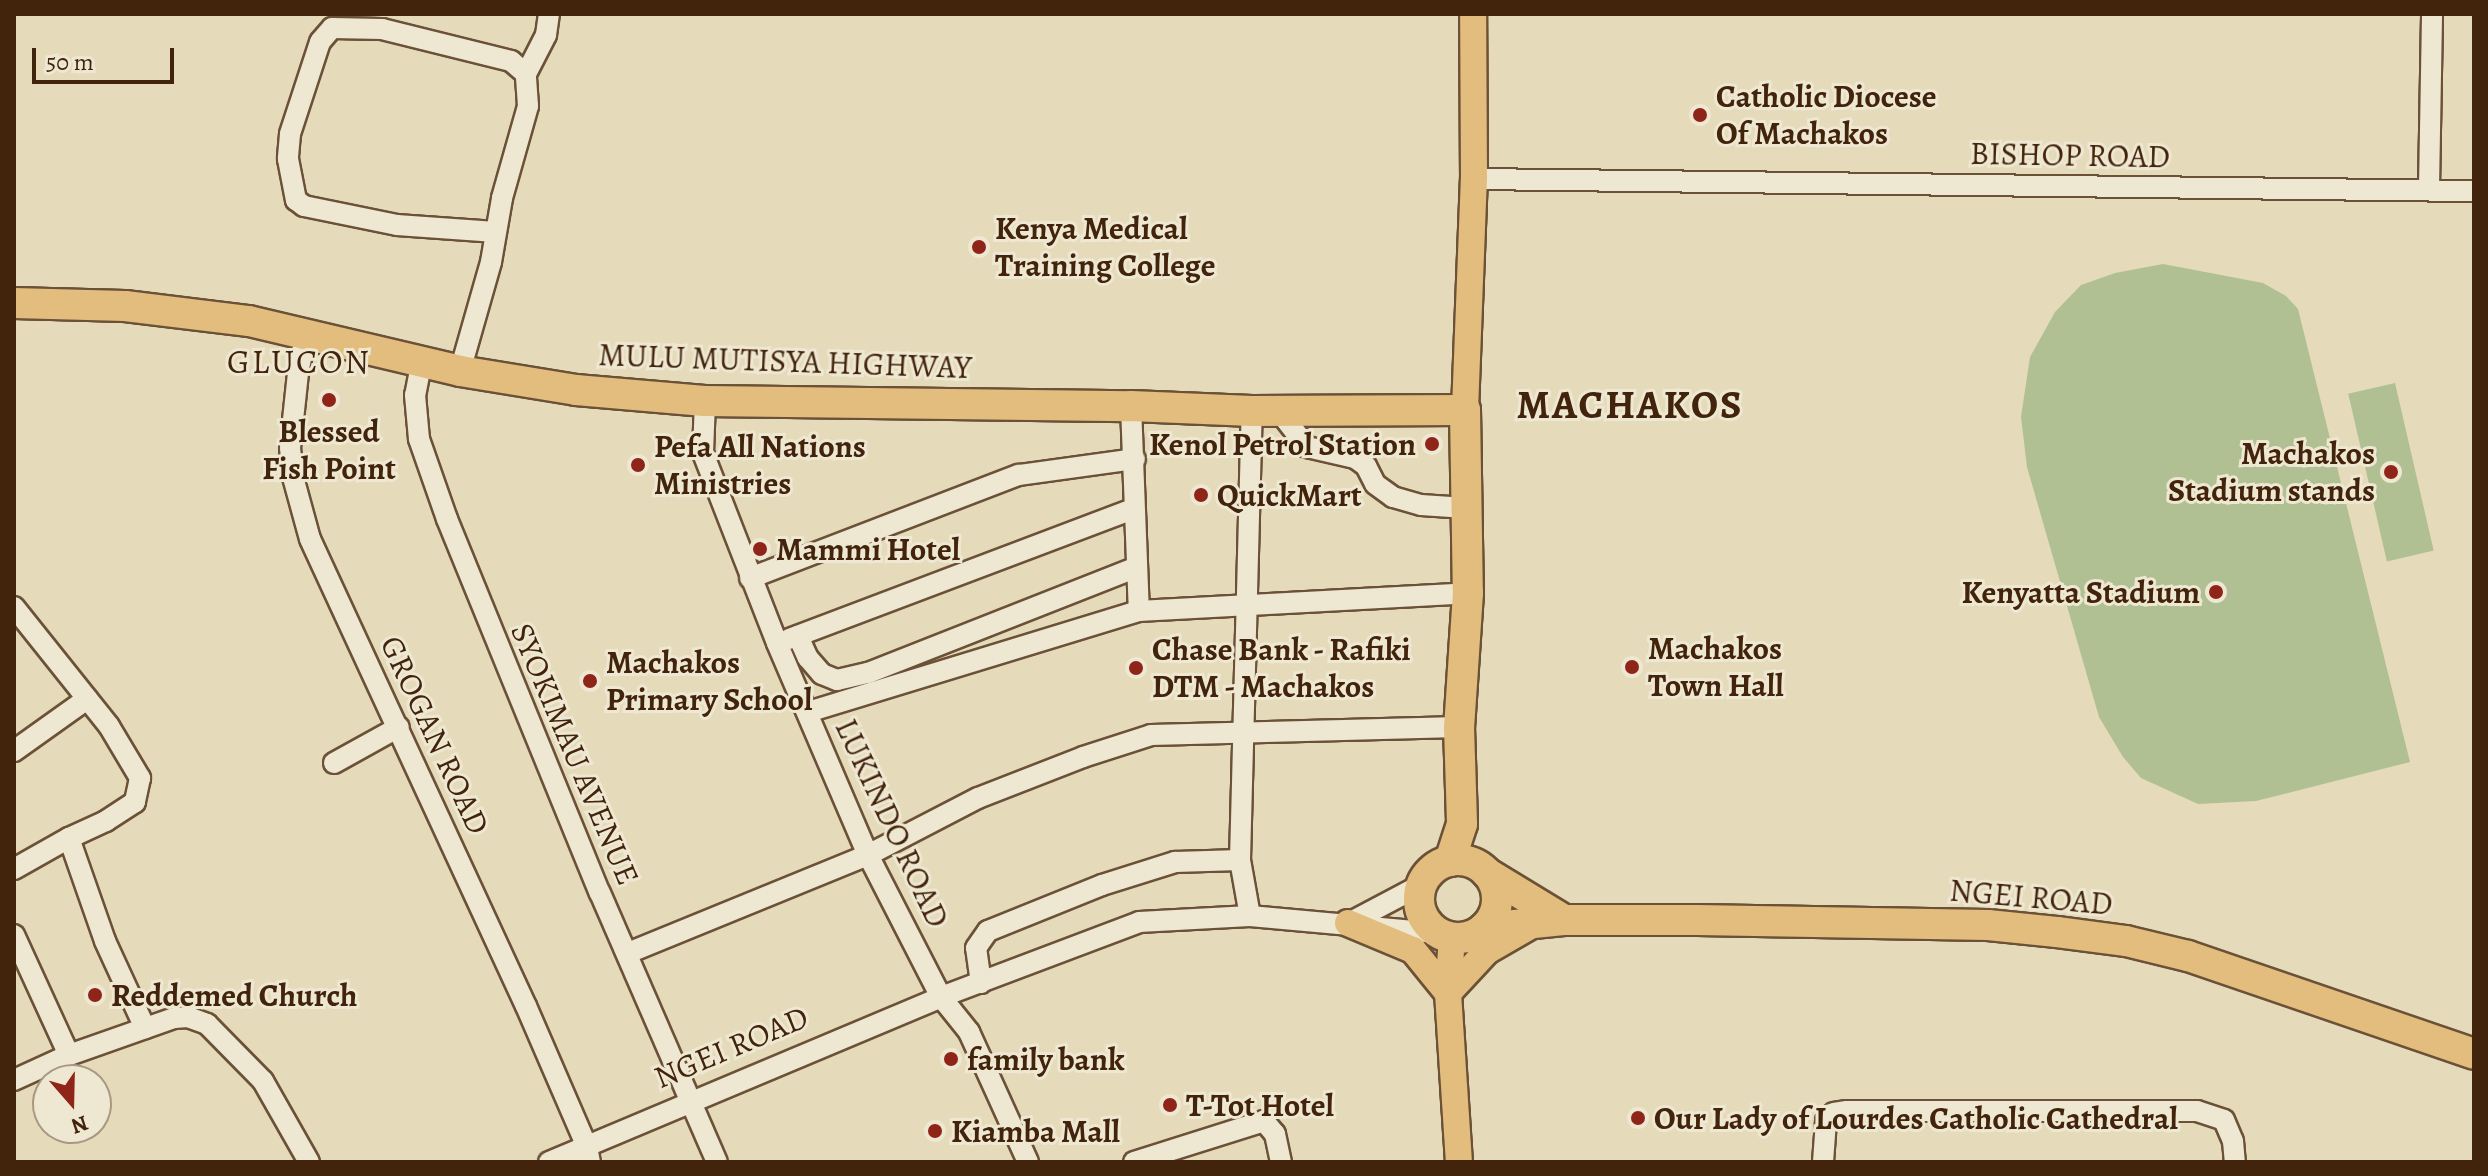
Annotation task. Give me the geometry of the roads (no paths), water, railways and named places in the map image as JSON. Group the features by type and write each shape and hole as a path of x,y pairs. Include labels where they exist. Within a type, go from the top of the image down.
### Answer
{"highway":[{"name":"MULU MUTISYA HIGHWAY","path":"14,303 168,311 249,321 460,371 576,390 705,401 1131,406 1265,411 1465,410"},
{"path":"1465,410 1468,593 1459,727 1462,824 1472,866 1497,897 1496,908 1484,928 1464,938 1445,935 1420,911 1421,885 1438,865 1472,866 1551,921"},
{"name":"NGEI ROAD","path":"1484,928 1551,921 1988,925 2126,941 2188,956 2474,1054"}],"main road":[{"path":"1465,410 1474,179 1473,14"},
{"path":"1448,993 1487,951 1551,921"},
{"path":"1348,923 1413,950 1448,993"},
{"path":"1445,935 1459,1162"}],"street":[{"path":"460,371 528,106 526,74 546,35 549,14"},
{"path":"2429,188 2432,14"},
{"path":"496,232 397,225 304,206 296,200 291,189 290,134 320,42 332,28 382,29 511,61 526,74"},
{"name":"BISHOP ROAD","path":"1474,179 2429,188 2474,191"},
{"name":"GROGAN ROAD","path":"306,335 298,373 292,433 293,477 310,539 399,727 588,1155"},
{"name":"SYOKIMAU AVENUE","path":"422,360 415,395 419,439 447,519 581,850 717,1162"},
{"name":"LUKINDO ROAD","path":"705,401 703,453 750,578 868,855 941,997"},
{"path":"1131,406 1139,611"},
{"path":"1265,411 1307,447 1355,458 1366,466 1375,484 1393,497 1421,505 1466,508"},
{"path":"1250,916 1240,860 1242,731 1248,605 1265,411"},
{"path":"750,578 1019,475 1135,459"},
{"path":"777,643 1133,509"},
{"path":"798,636 808,658 822,674 837,680 868,673 1137,567"},
{"path":"808,712 1139,611 1468,593"},
{"path":"14,607 87,699 134,764 140,778 140,790 135,802 106,821 14,869"},
{"path":"14,751 87,699"},
{"path":"334,763 399,727"},
{"path":"628,953 868,855 978,798 1083,757 1151,735 1459,727"},
{"path":"69,838 105,941 145,1028"},
{"path":"981,983 976,948 988,931 1102,885 1175,862 1240,860"},
{"path":"1348,923 1421,885"},
{"name":"NGEI ROAD","path":"549,1162 588,1155 693,1103 941,997 1139,922 1250,916 1348,923 1445,935"},
{"path":"14,935 69,1055"},
{"path":"941,997 969,1032 1028,1162"},
{"path":"14,1080 69,1055 174,1018 188,1017 207,1024 263,1081 309,1162"},
{"path":"1823,1162 1826,1121 1834,1113 1847,1111 2197,1111 2224,1120 2233,1141 2235,1162"},
{"path":"1134,1162 1264,1121 1275,1134 1281,1162"}],"place":[{"name":"Catholic Diocese Of Machakos","path":"1700,115"},
{"name":"Kenya Medical Training College","path":"979,247"},
{"name":"Blessed Fish Point","path":"329,400"},
{"name":"Kenol Petrol Station","path":"1432,444"},
{"name":"Pefa All Nations Ministries","path":"638,465"},
{"name":"Machakos Stadium stands","path":"2391,472"},
{"name":"QuickMart","path":"1201,495"},
{"name":"Mammi Hotel","path":"760,549"},
{"name":"Kenyatta Stadium","path":"2216,592"},
{"name":"Machakos Town Hall","path":"1632,667"},
{"name":"Chase Bank - Rafiki DTM - Machakos","path":"1136,668"},
{"name":"Machakos Primary School","path":"590,681"},
{"name":"Reddemed Church","path":"95,995"},
{"name":"family bank","path":"951,1059"},
{"name":"T-Tot Hotel","path":"1170,1105"},
{"name":"Our Lady of Lourdes Catholic Cathedral","path":"1638,1118"},
{"name":"Kiamba Mall","path":"935,1131"}],"district":[{"name":"GLUCON","path":"299,362"},
{"name":"MACHAKOS","path":"1630,405"}]}
